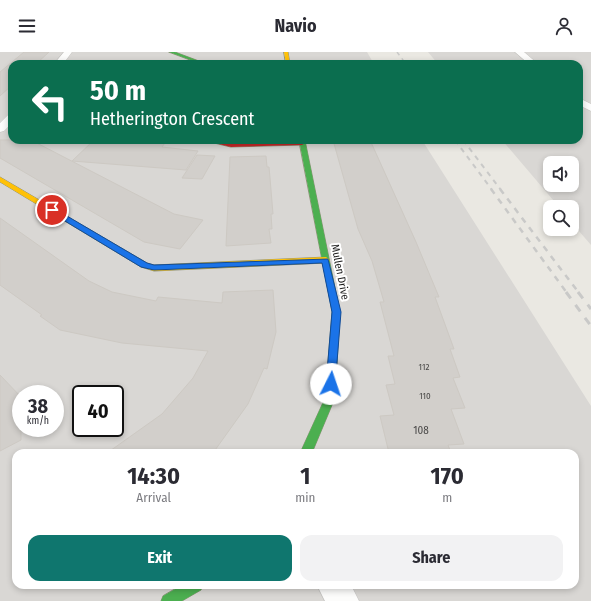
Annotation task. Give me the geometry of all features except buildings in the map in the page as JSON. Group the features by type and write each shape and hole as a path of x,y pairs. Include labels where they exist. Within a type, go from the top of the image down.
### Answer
{"street":[{"path":"61,60 68,52"},
{"path":"171,52 194,60"},
{"path":"519,52 529,60"},
{"path":"0,129 8,121"},
{"path":"225,144 248,144"},
{"name":"Mullen Drive","path":"303,144 336,312 330,398 308,449"},
{"path":"0,179 144,265 154,268 326,260"},
{"path":"168,601 189,589"},
{"path":"336,589 343,601"}],"shaded area":[{"path":"0,52 367,52 372,60 8,60 8,144 425,144 591,406 591,601 0,601"},
{"path":"428,52 591,52 591,245 579,231 579,200 553,200 546,192 579,192 579,156 543,156 543,188 505,144 583,144 583,60 435,60"}],"railway":[{"path":"397,52 403,60"},
{"path":"458,144 492,190"},
{"path":"466,144 501,190"},
{"path":"491,189 567,293"},
{"path":"500,189 579,293"},
{"path":"566,292 591,326"},
{"path":"578,292 591,309"}],"traffic: fast":[{"path":"171,52 194,60"},
{"path":"303,144 336,312 330,398 308,449"},
{"path":"168,601 189,589"}],"traffic: slow":[{"path":"286,52 287,60"},
{"path":"0,179 144,265 154,268 326,260"}],"traffic: jam":[{"path":"226,144 266,144"}],"route":[{"path":"52,210 144,265 154,268 326,260 336,312 331,384"}]}
